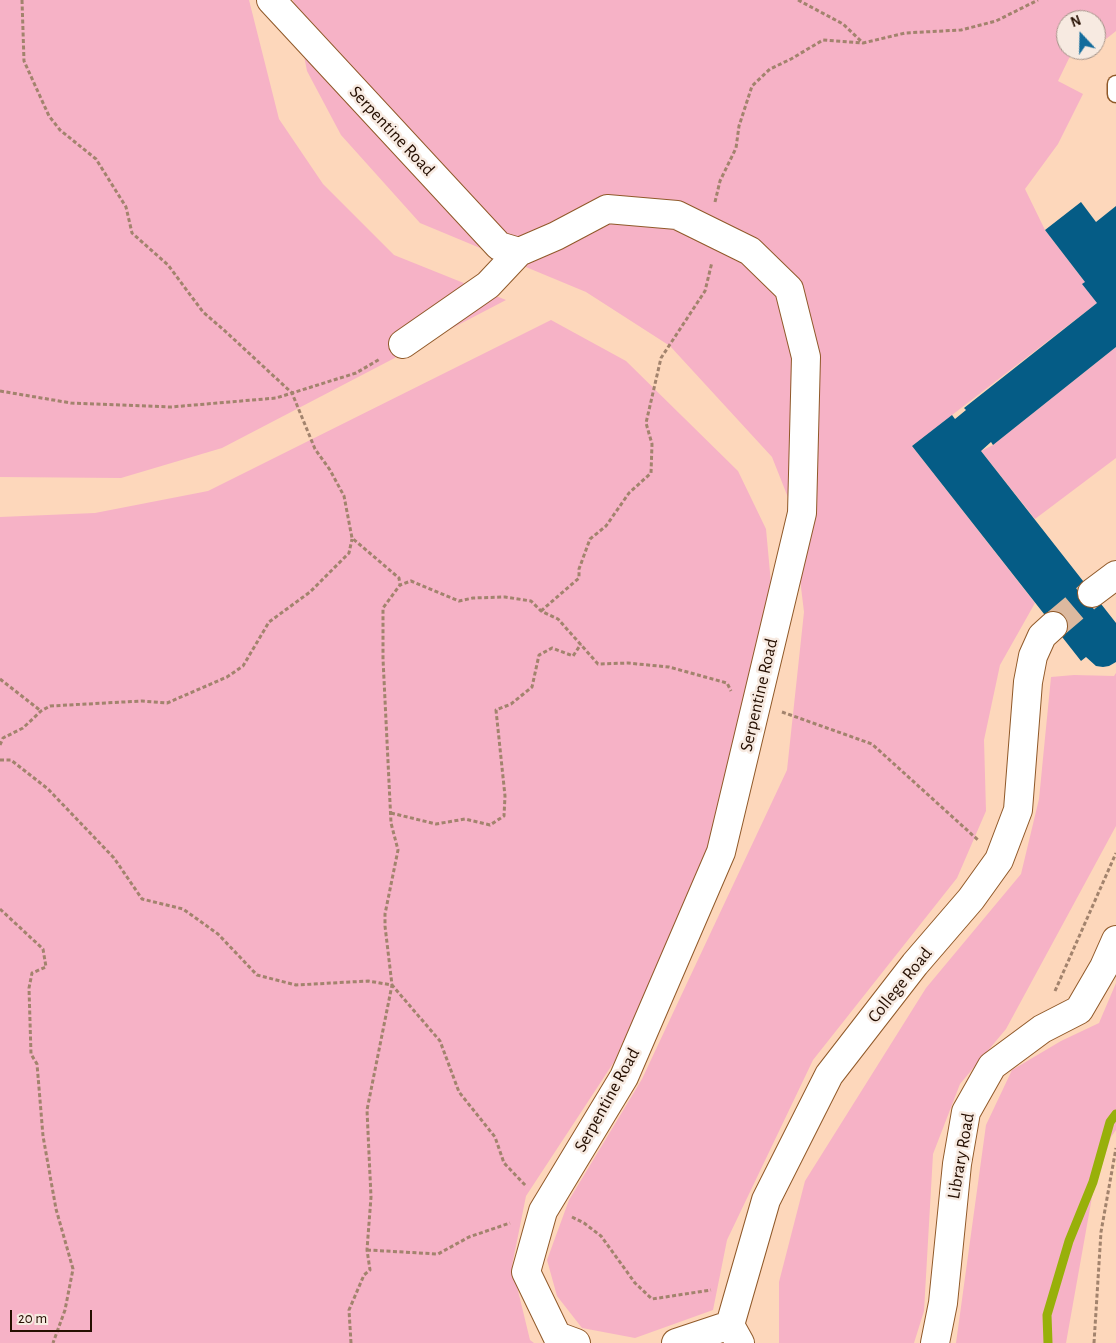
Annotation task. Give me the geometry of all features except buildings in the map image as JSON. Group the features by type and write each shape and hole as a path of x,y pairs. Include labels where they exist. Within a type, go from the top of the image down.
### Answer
{"street":[{"name":"Serpentine Road","path":"271,0 499,246 519,252"},
{"name":"Serpentine Road","path":"403,344 488,285 519,252 556,236 607,209 678,215 750,251 789,289 806,357 802,513 721,852 624,1077 546,1206 526,1272 557,1336 576,1343"},
{"path":"1092,593 1116,575"},
{"name":"College Road","path":"735,1334 741,1284 766,1200 828,1075 915,964 971,899 999,860 1018,810 1028,682 1033,656 1042,636 1053,626"},
{"name":"Library Road","path":"935,1343 942,1303 957,1164 966,1112 992,1066 1042,1029 1079,1010 1104,967 1116,940"},
{"path":"676,1343 735,1334"}],"lane":[{"path":"1116,84 1116,94"}],"path":[{"path":"0,745 2,738 23,728 41,711 50,706 75,703 142,701 167,703 227,677 243,666 269,622 310,592 349,553 352,538 344,496 315,448 292,393 203,312 168,265 132,233 126,207 96,159 60,130 50,116 24,61 22,0"},
{"path":"798,0 843,24 863,43"},
{"path":"541,611 579,578 578,568 590,539 606,526 629,493 651,473 652,444 646,423 661,358 705,291 718,235 714,206 720,181 736,148 739,126 752,86 770,69 822,40 863,43 905,34 961,30 996,21 1038,0"},
{"path":"0,391 72,404 171,406 276,398 356,373 403,344"},
{"path":"352,538 399,578 400,585"},
{"path":"351,1343 350,1310 364,1275 370,1270 367,1250 372,1197 367,1110 392,985 385,926 387,904 398,850 391,823 383,659 383,608 400,585 411,581 459,601 473,598 505,597 531,602 541,611 558,619 598,664 628,663 669,667 727,683 735,697 872,744 999,860"},
{"path":"391,813 436,824 464,819 490,825 504,816 505,796 496,710 511,704 532,687 539,656 552,648 573,656 581,644"},
{"path":"0,679 41,711"},
{"path":"0,760 11,760 48,790 114,858 142,899 183,909 218,934 257,975 296,985 368,981 392,985 440,1041 459,1092 496,1138 504,1163 546,1206 584,1222 601,1236 634,1283 652,1300 741,1284"},
{"path":"1042,1029 1056,988 1116,854"},
{"path":"0,909 43,948 46,967 32,973 29,988 31,1054 38,1064 43,1136 56,1209 73,1269 65,1310 53,1343"},
{"path":"1094,1343 1101,1232 1116,1148"},
{"path":"367,1250 438,1254 469,1237 500,1228 546,1206"}],"shaded area":[{"path":"0,0 249,0 279,119 323,184 394,255 506,300 222,448 121,478 0,477"},
{"path":"293,0 1116,0 1116,31 1106,39 1106,10 1056,10 1056,60 1068,60 1058,81 1083,94 1058,144 1025,189 1045,230 1085,282 1097,303 912,446 1035,603 1000,665 984,740 986,811 957,878 813,1060 727,1240 713,1310 635,1338 582,1328 557,1296 547,1260 569,1200 642,1079 787,770 804,612 791,505 772,457 670,346 586,292 420,223 341,135 307,71"},
{"path":"551,320 626,361 738,471 766,529 773,605 742,776 614,1062 526,1196 512,1266 530,1340 534,1343 0,1343 0,517 95,513 208,491"},
{"path":"1116,347 1116,458 1035,519 981,451 993,445"},
{"path":"1116,673 1116,826 1006,1029 960,1084 933,1154 924,1311 914,1343 779,1343 779,1282 805,1181 926,988 1021,874 1039,799 1051,677 1074,675 1114,676"},
{"path":"1116,983 1116,1130 1111,1137 1092,1197 1066,1343 956,1343 986,1125 1012,1070 1061,1041 1099,1023"}],"waterway":[{"path":"1048,1343 1047,1315 1069,1241 1093,1182 1110,1122 1116,1114"}],"tunnel":[{"path":"1053,626 1092,593"}]}
